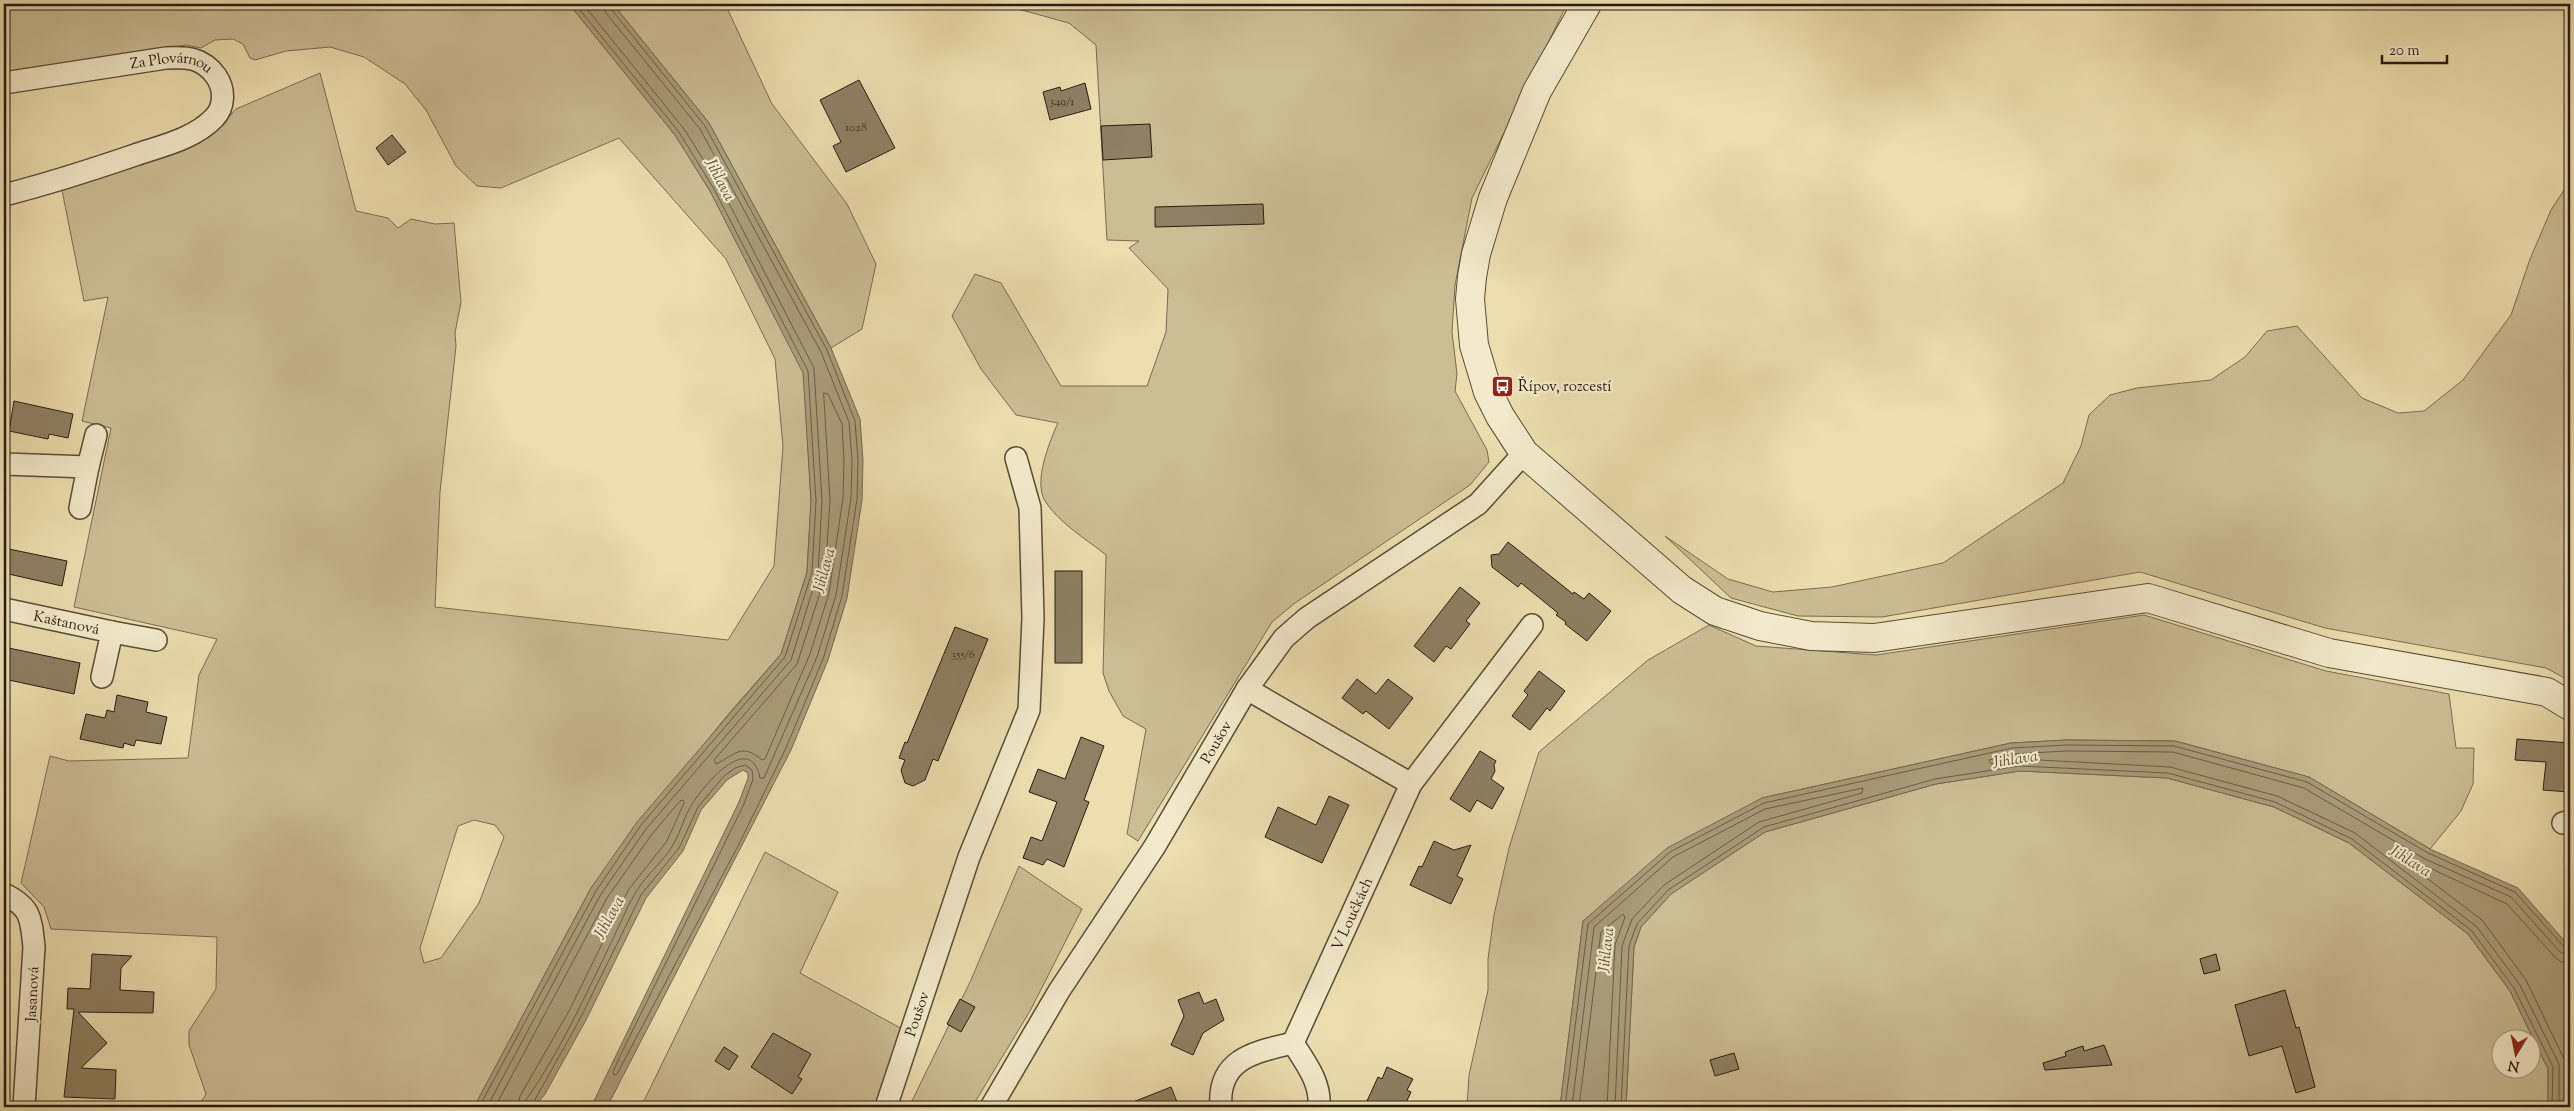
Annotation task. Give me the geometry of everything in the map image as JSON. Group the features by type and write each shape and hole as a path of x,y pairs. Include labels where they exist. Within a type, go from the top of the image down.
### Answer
{"street":[{"path":"1588,4 1537,91 1493,198 1476,254 1472,276 1471,322 1479,367 1500,416 1524,453 1682,590 1715,611 1760,626 1811,636 1874,638 2148,598 2329,653 2547,692 2570,706"},
{"name":"Za Plovárnou","path":"4,83 166,58 190,57 206,66 216,77 223,90 222,102 216,117 192,134 60,181 4,195"},
{"path":"80,508 96,435"},
{"name":"Poušov","path":"991,1107 1059,991 1155,846 1247,689 1284,638 1307,618 1478,504 1524,453"},
{"name":"Poušov","path":"886,1107 969,857 1029,710 1033,618 1030,508 1016,458"},
{"path":"4,464 88,467"},
{"name":"Kaštanová","path":"4,609 112,632 102,677"},
{"name":"V Loučkách","path":"1293,1043 1411,784 1532,625"},
{"path":"112,632 156,640"},
{"path":"1247,689 1411,784"},
{"name":"Jasanová","path":"4,894 22,902 32,923 34,947 24,1107"},
{"path":"1221,1107 1222,1087 1233,1066 1252,1053 1293,1043 1314,1076 1318,1087 1318,1107"}],"shaded area":[{"path":"4,4 569,4 675,135 710,191 804,373 811,501 807,572 781,654 725,718 591,888 474,1107 198,1107 206,1094 189,1045 189,1031 216,989 217,937 51,929 44,907 21,883 50,756 69,761 188,758 199,675 217,639 74,607 111,428 82,421 108,297 84,301 61,185 140,162 219,128 236,109 320,73 356,211 388,218 398,228 411,219 435,224 454,223 461,302 455,333 456,346 440,492 435,607 728,640 774,566 783,446 775,359 726,259 619,138 501,188 477,186 456,166 426,110 405,84 364,57 330,47 286,51 255,60 250,58 243,44 233,39 215,40 201,48 186,45 4,73","holes":["474,820 495,825 504,837 479,903 441,958 424,963 420,948 458,826"]},
{"path":"613,4 727,4 726,6 772,104 847,204 876,264 862,329 831,348 709,123"},
{"path":"1000,4 1567,4 1472,198 1455,285 1452,332 1457,374 1455,391 1487,450 1489,462 1470,485 1295,603 1272,622 1138,841 1127,834 1146,729 1123,716 1109,691 1103,673 1106,555 1058,516 1045,501 1042,493 1041,483 1044,461 1058,423 1016,415 981,369 952,316 975,274 1001,283 1061,386 1147,386 1166,332 1168,289 1129,248 1139,241 1107,240 1096,45 1069,23"},
{"path":"2570,181 2570,681 2546,668 2325,628 2140,572 1882,617 1798,616 1731,598 1665,536 1728,579 1773,592 1832,587 1943,563 2063,483 2081,446 2089,415 2110,395 2137,388 2211,380 2245,357 2267,331 2297,326 2362,398 2398,413 2424,411 2463,380 2511,315 2530,259 2551,210"},
{"path":"2144,615 2326,671 2449,694 2456,748 2474,748 2473,784 2461,811 2430,849 2309,777 2175,741 2066,740 2011,743 1762,798 1583,921 1560,1107 1467,1107 1469,1075 1488,990 1488,959 1494,915 1509,848 1539,752 1648,660 1709,625 1756,646 1876,655"},
{"path":"2020,771 2167,778 2274,807 2349,843 2468,934 2510,991 2528,1028 2492,1028 2492,1078 2542,1078 2542,1057 2548,1069 2548,1107 1626,1107 1634,947 1641,927 1671,894 1765,832 1936,784"},
{"path":"765,852 838,892 800,973 904,1030 879,1107 641,1107"},
{"path":"1019,866 1082,909 1030,1011 972,1107 909,1107 971,980"}],"water":[{"name":"Jihlava","path":"569,4 613,4 709,123 831,348 860,419 863,460 862,500 847,598 828,660 791,750 607,1107 591,1107 739,802 748,778 748,773 743,770 727,780 701,810 683,851 646,898 586,1020 545,1094 535,1107 474,1107 591,888 637,822 781,654 807,572 811,501 803,373 710,191 675,135"},
{"name":"Jihlava","path":"2066,740 2175,741 2309,777 2430,849 2518,888 2570,947 2570,1107 2548,1107 2548,1069 2542,1057 2542,1028 2528,1028 2510,991 2468,934 2349,843 2274,807 2167,778 2020,771 1936,784 1765,832 1671,894 1641,927 1634,947 1626,1107 1560,1107 1583,921 1667,848 1762,798 2011,743"}],"building":[{"path":"859,80 895,148 846,172 833,146 841,142 820,100"},
{"path":"1085,83 1091,109 1050,120 1043,92 1060,87 1061,91"},
{"path":"1150,124 1152,157 1103,160 1101,126"},
{"path":"392,135 406,152 388,165 376,148"},
{"path":"1263,204 1264,224 1155,227 1155,207"},
{"path":"14,401 73,414 68,438 49,434 48,439 9,431"},
{"path":"1508,542 1573,594 1574,592 1584,599 1589,593 1611,611 1587,641 1565,624 1566,622 1556,615 1558,613 1521,583 1518,587 1492,567 1491,555 1499,554"},
{"path":"4,548 67,561 62,586 4,573"},
{"path":"1055,571 1082,571 1082,663 1055,663"},
{"path":"1460,587 1480,603 1466,621 1470,624 1451,649 1446,646 1434,662 1414,646"},
{"path":"955,627 988,639 938,761 933,759 925,780 913,786 905,783 901,770 905,760 899,758"},
{"path":"4,647 80,663 74,694 4,679"},
{"path":"1539,671 1565,691 1550,711 1547,708 1530,730 1512,716 1528,695 1524,691"},
{"path":"1357,679 1376,694 1388,679 1413,698 1389,729 1366,711 1363,714 1342,698"},
{"path":"117,695 148,702 146,712 167,717 161,744 136,740 134,746 124,743 123,748 80,739 86,714 105,718 107,710 114,712"},
{"path":"1081,737 1104,746 1084,800 1089,802 1064,867 1047,859 1043,865 1023,858 1031,837 1042,841 1057,802 1029,792 1038,769 1065,779"},
{"path":"2517,739 2570,743 2569,792 2543,790 2546,762 2515,760"},
{"path":"1480,751 1496,761 1494,765 1495,771 1491,779 1504,788 1492,809 1477,800 1470,812 1450,799"},
{"path":"1329,796 1349,805 1322,863 1265,837 1278,807 1316,825"},
{"path":"1434,841 1454,850 1471,845 1457,876 1463,879 1451,904 1410,885 1419,866 1422,867"},
{"path":"92,954 132,956 121,968 120,990 154,992 153,1013 78,1012 107,1043 81,1068 116,1070 115,1099 64,1097 74,1009 67,1009 68,988 90,989"},
{"path":"2216,954 2220,970 2204,974 2200,959"},
{"path":"2285,990 2296,1028 2299,1027 2315,1087 2296,1093 2282,1046 2249,1056 2235,1005"},
{"path":"1199,992 1204,1004 1216,999 1224,1020 1203,1033 1193,1055 1171,1045 1184,1016 1178,1000"},
{"path":"960,999 975,1007 961,1032 947,1024"},
{"path":"773,1033 811,1054 798,1077 802,1079 792,1094 751,1067"},
{"path":"2104,1045 2112,1065 2045,1070 2043,1063 2066,1056 2065,1052 2083,1046 2084,1051"},
{"path":"724,1047 738,1056 729,1070 715,1061"},
{"path":"1734,1053 1739,1069 1715,1076 1710,1060"},
{"path":"1387,1067 1413,1079 1407,1090 1411,1092 1404,1107 1369,1107 1371,1102 1367,1101 1378,1077 1382,1079"},
{"path":"1171,1087 1179,1107 1123,1107 1123,1106"}],"place":[{"name":"Řípov, rozcestí","path":"1502,386"}]}
